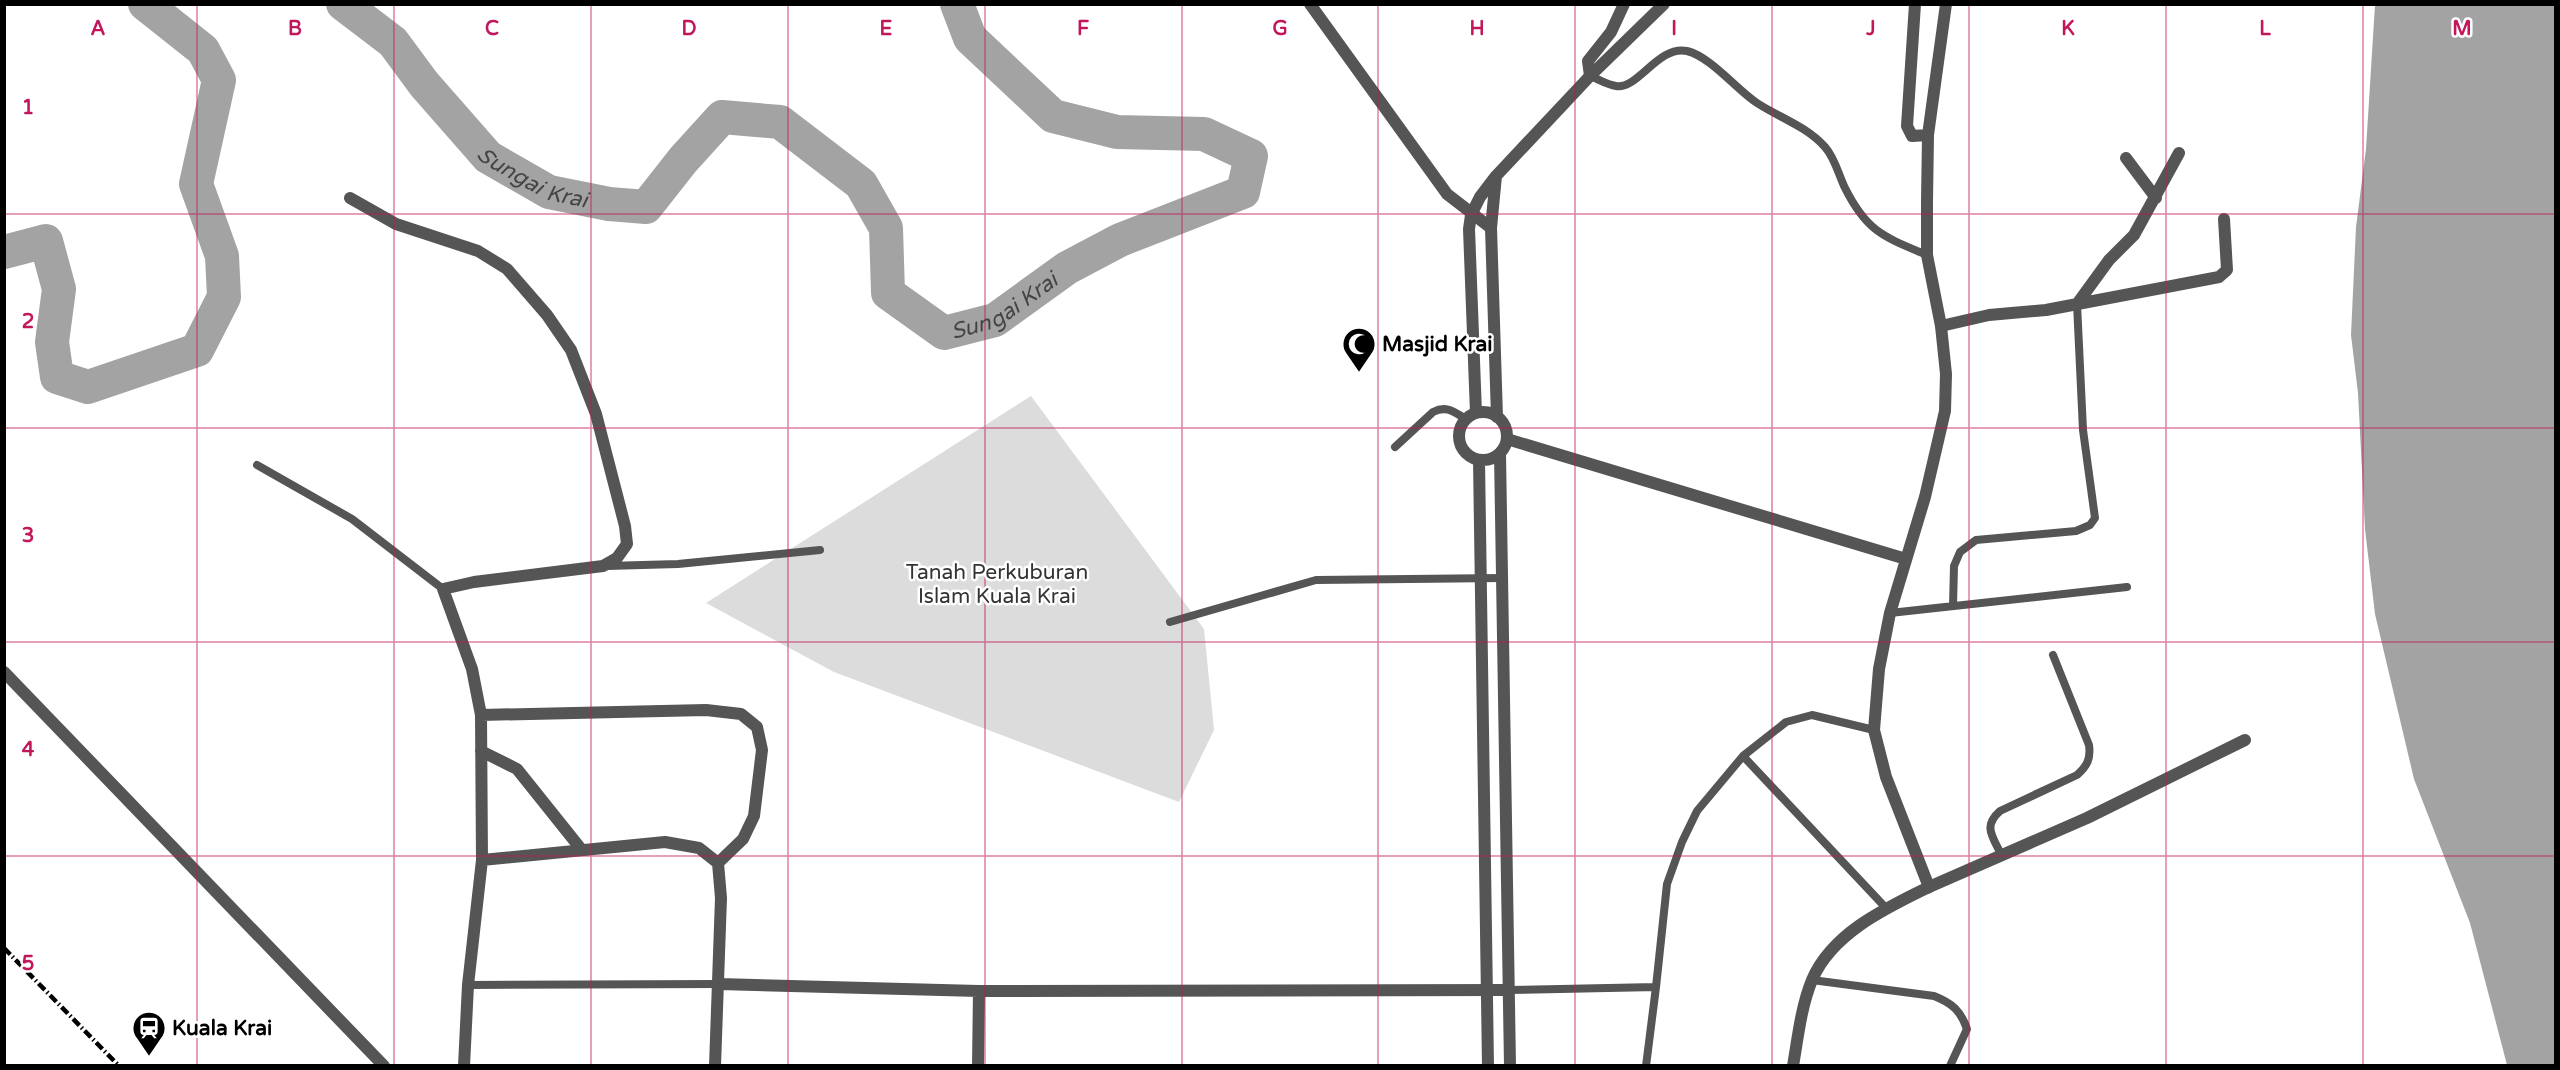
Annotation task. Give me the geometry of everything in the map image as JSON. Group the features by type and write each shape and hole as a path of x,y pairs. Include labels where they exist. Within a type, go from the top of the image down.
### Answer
{"street":[{"path":"1310,4 1447,194 1471,215 1491,228"},
{"path":"1590,76 1588,61 1611,32 1624,4"},
{"path":"1471,416 1490,413 1497,417 1506,430 1507,439 1500,453 1494,458 1479,460 1472,457 1461,447 1459,432 1471,416 1469,229 1471,215 1480,197 1496,176 1590,76 1664,4"},
{"path":"1915,4 1907,126 1912,136 1928,135"},
{"path":"1929,887 1886,777 1874,730 1879,669 1890,613 1945,411 1946,374 1941,326 1927,255 1928,135 1946,4"},
{"path":"2077,304 2109,260 2134,235 2180,153"},
{"path":"2126,158 2156,198"},
{"path":"1496,176 1491,228 1497,417"},
{"path":"350,198 396,224 478,251 507,269 547,315 571,350 596,414 625,526 627,544 617,558 603,566 474,582 443,589 472,669 481,715 482,860 468,985 464,1065"},
{"path":"1941,326 1989,315 2046,310 2224,275 2228,260 2224,219"},
{"path":"1507,439 1906,559"},
{"path":"1500,453 1510,1065"},
{"path":"1479,460 1488,1065"},
{"path":"4,672 384,1065"},
{"path":"481,715 706,710 741,714 757,727 762,750 754,816 742,839 718,863"},
{"path":"1793,1065 1805,1001 1812,980 1820,964 1841,940 1886,908 2001,854 2087,818 2245,740"},
{"path":"481,750 517,770 581,849"},
{"path":"482,860 665,842 699,848 718,863 721,898 715,1065"},
{"path":"719,984 979,991 1508,990"},
{"path":"978,1065 979,991"}],"lane":[{"path":"1590,76 1615,87 1625,86 1656,60 1673,52 1687,51 1710,64 1756,103 1804,128 1827,149 1864,220 1883,237 1927,255"},
{"path":"1953,606 1954,566 1966,546 1976,540 2076,531 2090,525 2095,518 2083,430 2077,304"},
{"path":"1395,447 1433,412 1441,408 1471,416"},
{"path":"257,465 352,519 443,589"},
{"path":"603,566 678,564 820,550"},
{"path":"1170,622 1316,580 1502,578"},
{"path":"1890,613 2127,587"},
{"path":"2001,854 1989,829 1991,819 2000,811 2077,776 2085,767 2090,756 2089,745 2053,655"},
{"path":"1646,1065 1667,884 1682,842 1697,811 1743,756 1785,722 1812,716 1874,730"},
{"path":"1743,756 1886,908"},
{"path":"1812,980 1934,996 1950,1002 1962,1015 1967,1029 1950,1065"},
{"path":"468,985 719,984"},
{"path":"1508,990 1656,987"}],"green space":[{"name":"Tanah Perkuburan Islam Kuala Krai","path":"1031,396 1204,629 1214,730 1179,802 834,672 706,603"}],"shaded area":[{"path":"2375,5 2555,5 2555,1065 2507,1065 2470,923 2414,779 2375,614 2365,529 2358,393 2351,335 2356,227 2366,149"}],"waterway":[{"name":"Sungai Krai","path":"4,252 46,241 59,289 52,342 57,377 88,387 197,350 224,297 222,256 196,184 219,80 203,50 145,4"},
{"name":"Sungai Krai","path":"343,4 393,42 424,84 488,157 549,192 609,204 646,207 683,160 722,117 780,122 861,184 886,228 888,293 944,333 995,320 1067,268 1120,240 1243,192 1251,156 1204,134 1117,132 1053,116 970,38 957,4"}],"railway":[{"path":"4,948 119,1066"}],"place":[{"name":"Masjid Krai","path":"1359,373"},
{"name":"Kuala Krai","path":"149,1057"}]}
